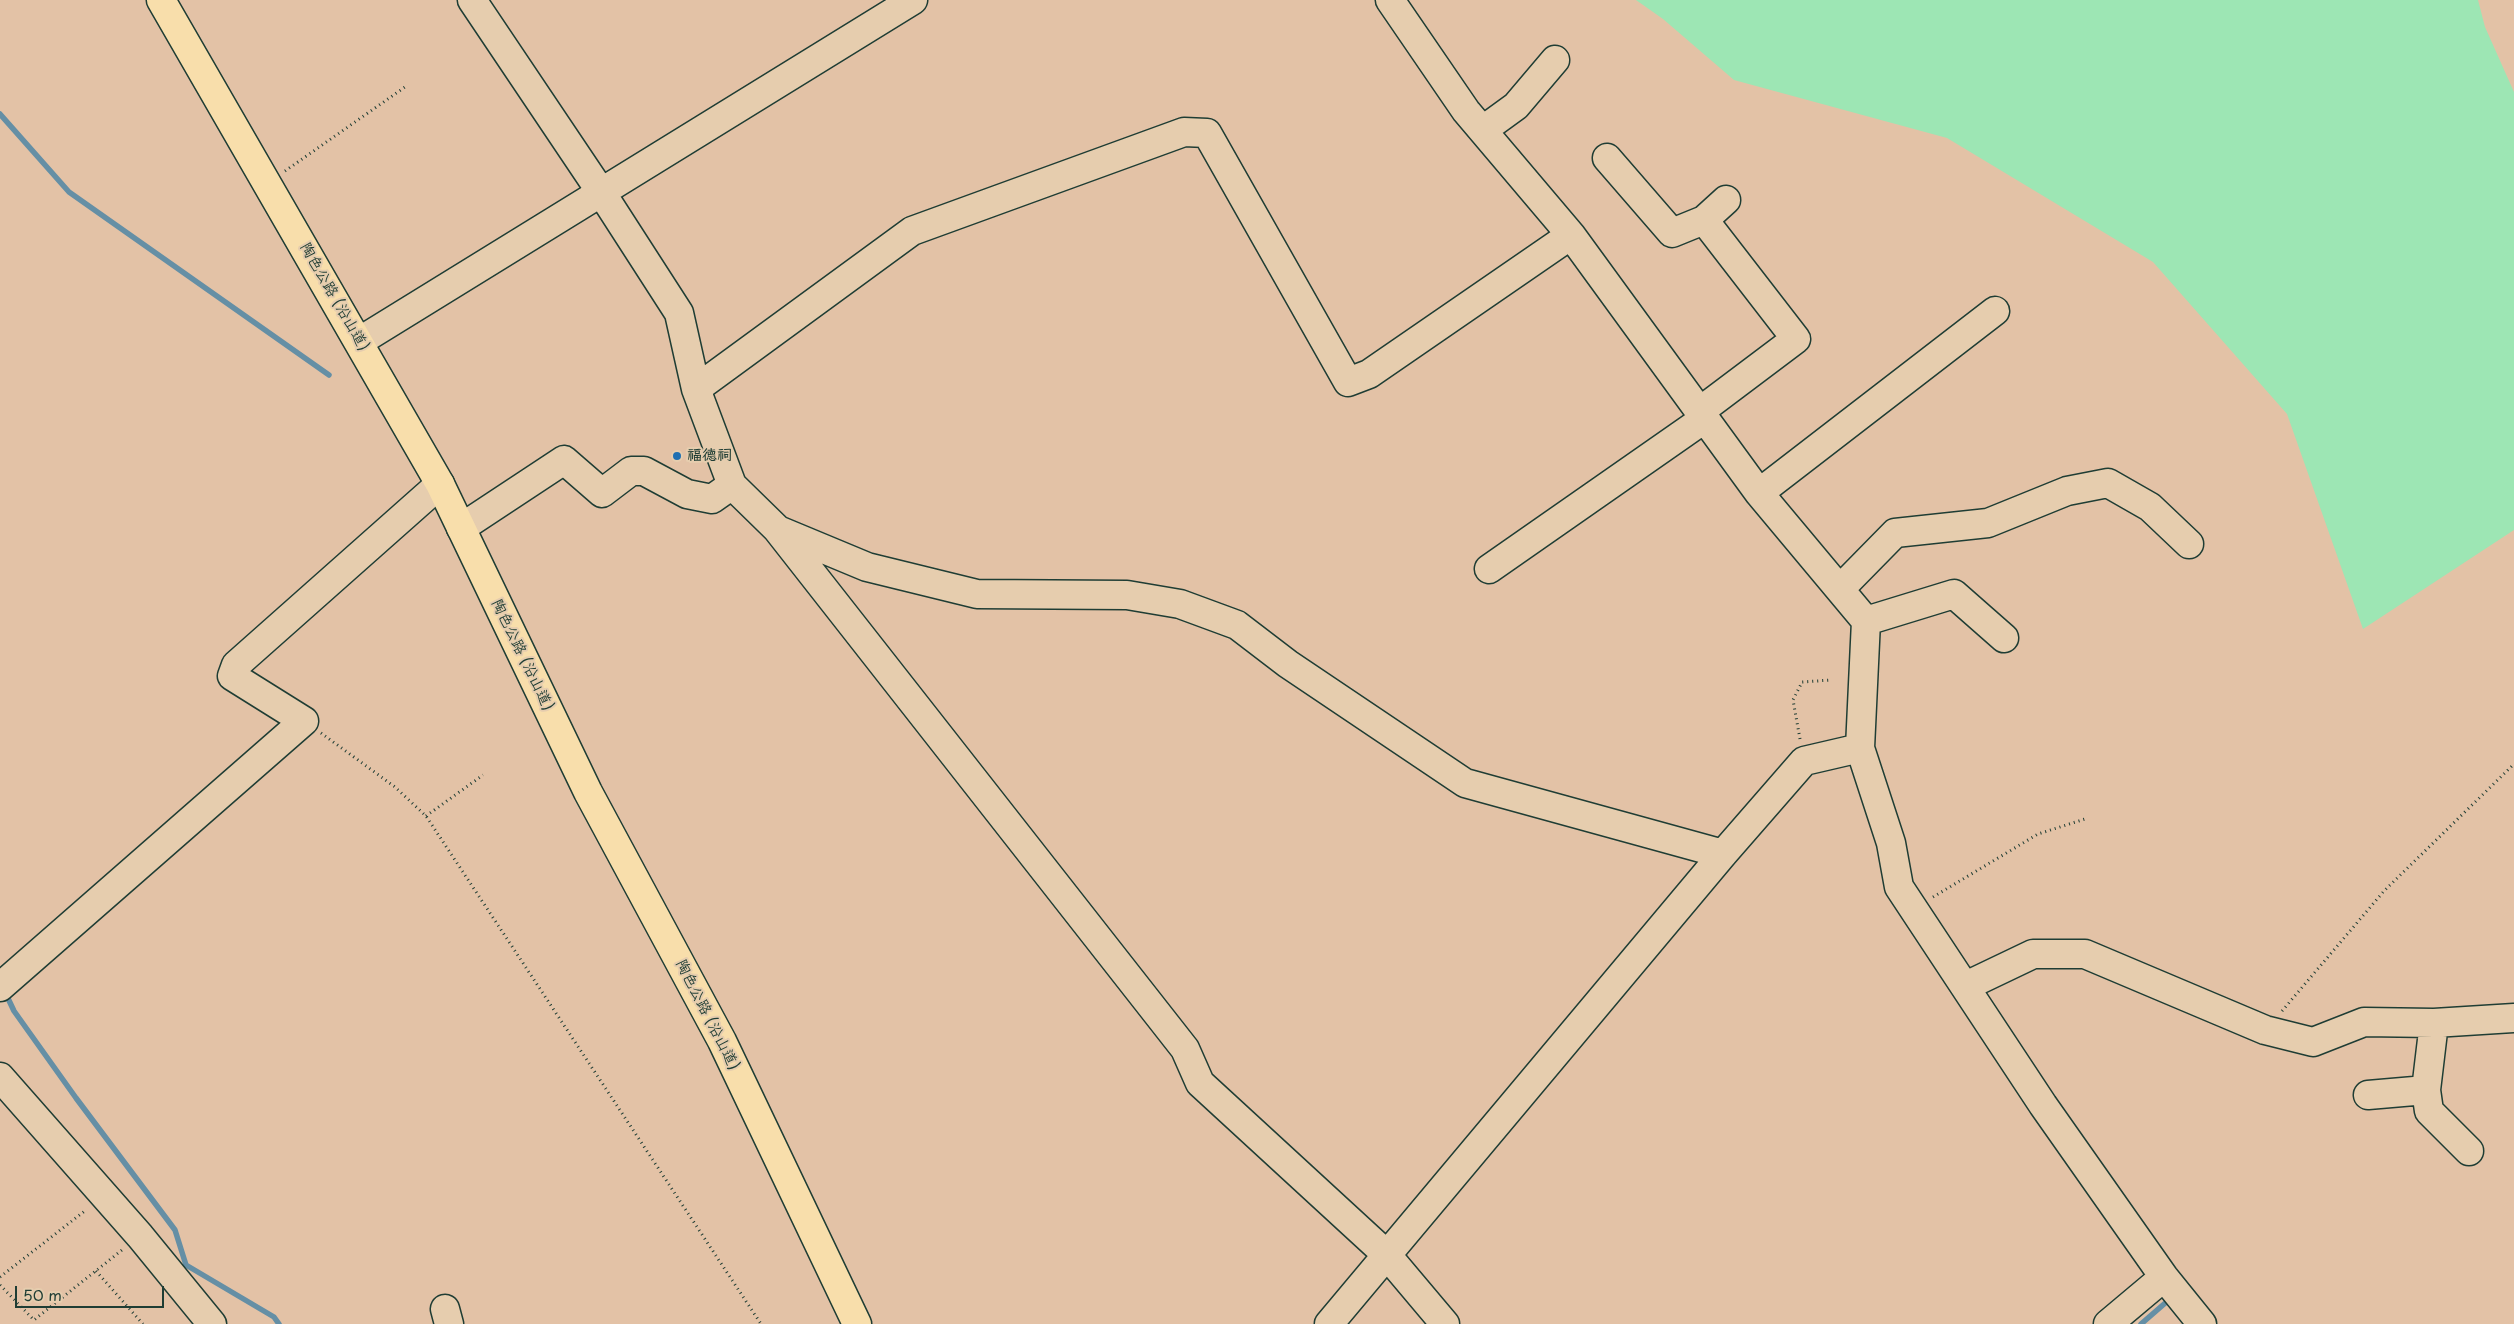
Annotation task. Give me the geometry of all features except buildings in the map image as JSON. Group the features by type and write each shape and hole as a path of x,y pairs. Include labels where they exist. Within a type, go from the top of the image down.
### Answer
{"main road":[{"name":"陶色公路 (沿山道)","path":"161,0 360,341 440,484 588,792 722,1041 857,1324"}],"street":[{"path":"472,0 601,192 679,313 696,388 732,485 777,529 1185,1049 1200,1083 1386,1254 1444,1324"},
{"path":"360,341 913,0"},
{"path":"1390,0 1466,111 1571,235 1701,416 1759,492 1866,621 1860,748 1891,843 1899,887 2043,1105 2164,1277 2202,1324"},
{"path":"1483,130 1516,106 1556,60"},
{"path":"696,388 912,231 1184,132 1207,134 1348,382 1369,374 1571,235"},
{"path":"1607,158 1672,233 1704,220 1726,200"},
{"path":"1489,569 1701,416 1796,339 1704,220"},
{"path":"1759,492 1995,311"},
{"path":"461,528 564,460 602,493 631,471 644,471 687,494 712,499 732,485"},
{"path":"10,979 304,721 248,688 232,676 236,665 440,484"},
{"path":"1840,589 1895,533 1988,523 2067,491 2108,484 2150,507 2189,544"},
{"path":"777,529 867,567 977,594 1127,595 1180,604 1236,625 1288,664 1465,783 1723,854"},
{"path":"1866,621 1954,594 2004,638"},
{"path":"1329,1324 1723,854 1804,761 1860,748"},
{"path":"1966,986 2033,954 2085,954 2265,1030 2312,1042 2364,1022 2434,1023 2514,1018"},
{"path":"2434,1023 2426,1090 2429,1111 2470,1151"},
{"path":"0,1077 140,1236 212,1324"},
{"path":"2368,1095 2426,1090"},
{"path":"2108,1324 2164,1277"}],"path":[{"path":"267,182 405,87"},
{"path":"1804,761 1793,700 1802,682 1832,680"},
{"path":"304,721 395,787 426,816 761,1324"},
{"path":"2265,1030 2384,891 2514,764"},
{"path":"426,816 483,775"},
{"path":"1914,909 2038,834 2085,819"},
{"path":"0,1277 103,1196"},
{"path":"0,1285 34,1320 140,1236"},
{"path":"96,1270 143,1324"}],"green space":[{"path":"1636,0 2478,0 2485,27 2514,92 2514,530 2363,629 2287,414 2153,262 1947,138 1734,80 1663,19"}],"waterway":[{"path":"0,114 69,192 329,375"},
{"path":"5,992 14,1011 76,1098 175,1230 186,1265 274,1317 279,1324"},
{"path":"2141,1324 2171,1298"}],"place":[{"name":"福德祠","path":"677,456"}]}
